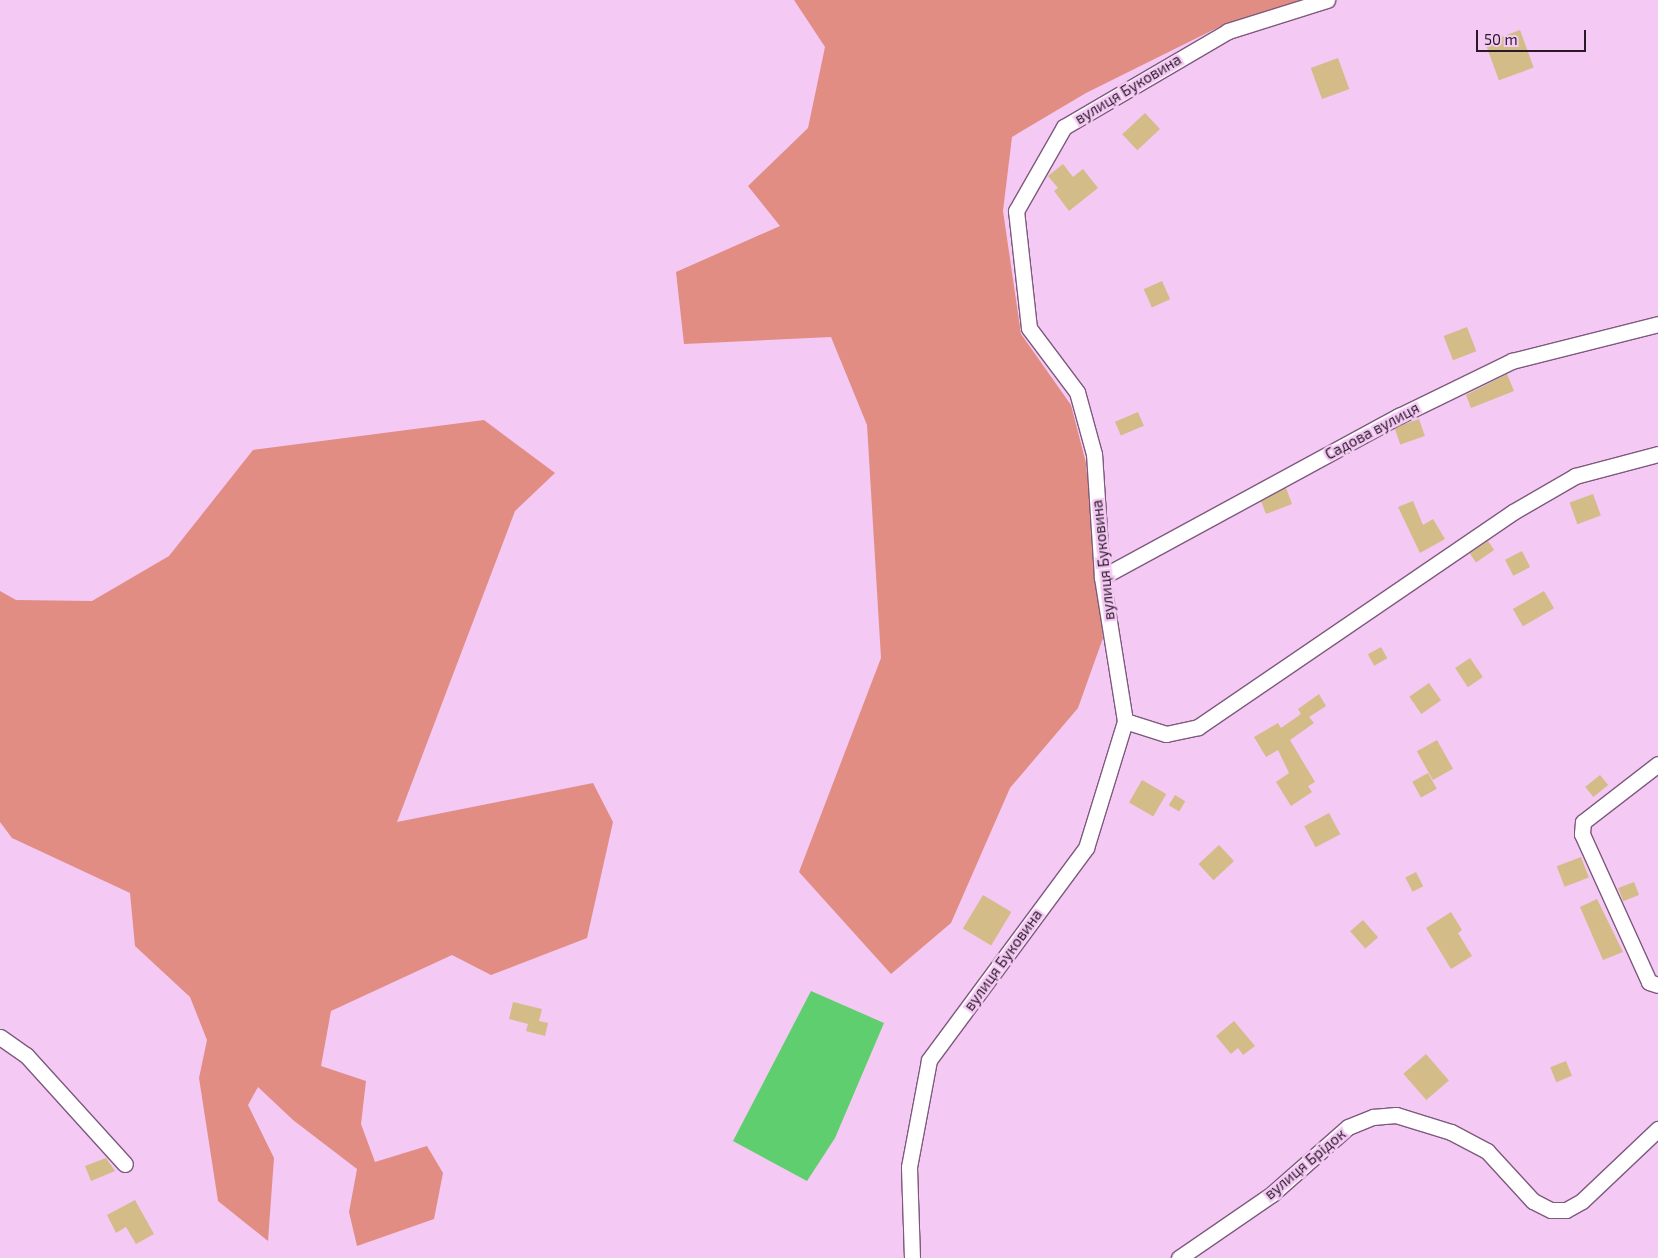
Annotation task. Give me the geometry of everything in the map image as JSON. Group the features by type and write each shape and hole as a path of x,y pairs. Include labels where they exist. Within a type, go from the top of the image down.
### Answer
{"street":[{"name":"вулиця Буковина","path":"912,1258 909,1167 929,1060 1086,848 1125,721 1102,578 1094,454 1076,392 1029,328 1016,211 1019,202 1064,127 1228,31 1327,0"},
{"name":"Садова вулиця","path":"1102,578 1399,416 1512,361 1658,324"},
{"path":"1125,721 1166,734 1198,727 1513,512 1575,476 1658,454"},
{"path":"1658,764 1583,822 1582,834 1649,982 1658,985"},
{"path":"0,1037 26,1055 125,1164"},
{"name":"вулиця Брідок","path":"1179,1258 1272,1194 1348,1127 1373,1117 1396,1116 1450,1132 1487,1151 1533,1201 1551,1210 1566,1210 1582,1201 1658,1129"}],"shaded area":[{"path":"794,0 1304,0 1227,23 1086,93 1012,137 1003,211 1021,334 1071,405 1086,463 1103,638 1078,708 1010,788 951,923 891,974 799,872 881,658 867,425 831,337 684,344 676,272 780,226 748,186 808,128 825,47"},
{"path":"484,420 555,473 515,511 397,822 593,783 613,822 587,938 491,975 452,955 331,1011 321,1066 366,1081 361,1124 375,1162 427,1146 443,1173 434,1219 357,1246 349,1212 357,1169 293,1120 258,1087 248,1105 274,1158 268,1241 218,1201 199,1078 207,1040 190,997 135,946 130,893 12,838 0,822 0,591 16,600 92,601 169,556 253,450"},
{"path":"811,991 884,1023 835,1138 807,1181 733,1141"}],"building":[{"path":"1520,30 1534,68 1499,80 1485,43"},
{"path":"1338,58 1349,89 1322,99 1311,68"},
{"path":"1145,113 1160,129 1137,150 1122,134"},
{"path":"1063,164 1073,177 1083,169 1098,188 1069,211 1054,191 1058,188 1048,176"},
{"path":"1162,281 1170,299 1152,307 1144,289"},
{"path":"1467,327 1476,351 1453,360 1444,336"},
{"path":"1507,374 1514,391 1471,408 1466,395"},
{"path":"1138,412 1144,426 1121,436 1115,422"},
{"path":"1419,419 1425,436 1400,444 1394,427"},
{"path":"1286,488 1292,504 1266,514 1261,501"},
{"path":"1593,494 1601,516 1577,524 1570,503"},
{"path":"1413,501 1423,525 1433,519 1445,539 1420,553 1398,507"},
{"path":"1488,541 1494,550 1476,562 1470,553"},
{"path":"1522,551 1530,567 1513,576 1505,560"},
{"path":"1544,591 1554,608 1523,626 1513,609"},
{"path":"1381,647 1387,658 1374,666 1368,654"},
{"path":"1470,658 1483,677 1468,687 1455,668"},
{"path":"1429,683 1441,700 1421,714 1409,697"},
{"path":"1319,694 1326,706 1309,717 1314,723 1290,740 1315,782 1308,786 1312,792 1291,806 1276,782 1289,773 1278,750 1266,757 1254,737 1278,723 1281,728 1301,714 1298,709"},
{"path":"1437,740 1453,769 1433,780 1417,751"},
{"path":"1428,773 1437,789 1421,797 1412,782"},
{"path":"1600,775 1608,785 1593,797 1585,787"},
{"path":"1142,780 1166,794 1153,817 1129,803"},
{"path":"1175,795 1185,801 1179,811 1169,805"},
{"path":"1329,813 1340,834 1316,847 1304,826"},
{"path":"1219,845 1234,861 1214,880 1199,864"},
{"path":"1581,857 1589,878 1565,887 1557,866"},
{"path":"1416,872 1423,886 1413,892 1405,877"},
{"path":"1634,882 1639,895 1623,901 1618,888"},
{"path":"983,895 1011,912 991,945 963,928"},
{"path":"1597,899 1623,952 1603,960 1580,907"},
{"path":"1451,912 1462,930 1458,933 1472,956 1451,969 1426,928"},
{"path":"1363,920 1378,937 1365,949 1350,931"},
{"path":"513,1002 542,1009 539,1021 548,1023 545,1036 526,1031 528,1024 509,1019"},
{"path":"1234,1021 1255,1046 1243,1055 1238,1048 1231,1054 1216,1036"},
{"path":"1426,1054 1449,1080 1426,1100 1403,1074"},
{"path":"1566,1061 1572,1076 1556,1082 1550,1067"},
{"path":"106,1158 115,1171 91,1181 85,1166"},
{"path":"135,1200 154,1234 136,1244 126,1227 116,1233 107,1215"}]}
